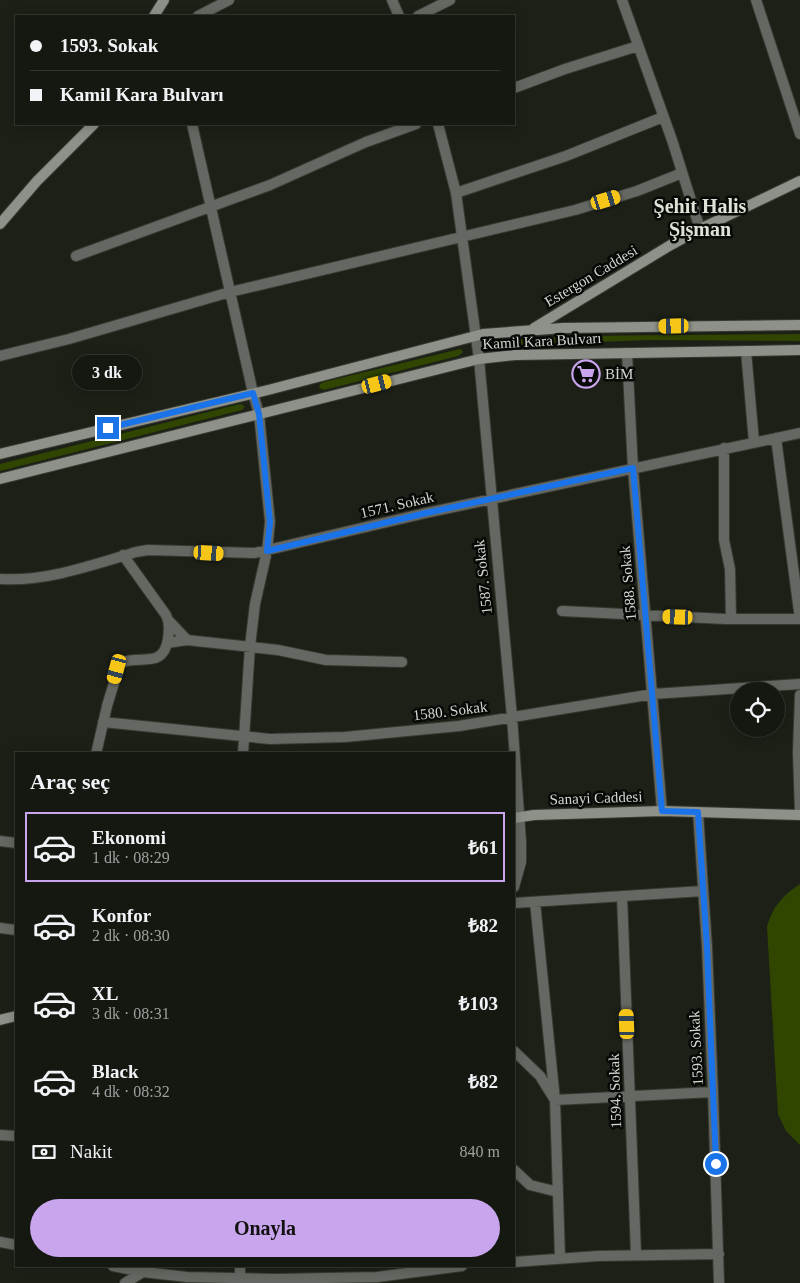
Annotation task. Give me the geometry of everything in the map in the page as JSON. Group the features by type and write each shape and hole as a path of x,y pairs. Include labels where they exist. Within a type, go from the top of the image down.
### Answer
{"main road":[{"path":"155,15 164,0"},
{"path":"0,224 37,181 93,125"},
{"name":"Estergon Caddesi","path":"532,329 700,229 800,181"},
{"name":"Kamil Kara Bulvarı","path":"0,454 253,393 476,336 532,329 693,325 800,325"},
{"name":"Kamil Kara Bulvarı","path":"0,479 479,359 515,355 800,350"},
{"name":"Sanayi Caddesi","path":"516,817 662,811 800,814"},
{"path":"0,1020 15,1016"}],"street":[{"path":"200,15 229,0"},
{"path":"392,0 398,15"},
{"path":"420,15 450,0"},
{"path":"622,0 700,229"},
{"path":"756,0 800,134"},
{"path":"515,88 565,69 638,46"},
{"path":"456,194 566,156 663,116"},
{"path":"192,125 259,414 270,522 267,551 255,604 250,646 243,752"},
{"path":"76,256 270,185 366,142 413,125"},
{"name":"1587. Sokak","path":"438,125 456,194 479,359 512,717 513,752"},
{"path":"0,356 69,339 230,292 575,210 637,191 682,173"},
{"path":"746,351 754,442"},
{"name":"1588. Sokak","path":"627,352 633,468 662,811"},
{"name":"1571. Sokak","path":"0,580 42,577 148,550 246,554 267,551 491,499 800,433"},
{"path":"562,611 731,619 800,619 797,565 776,438"},
{"path":"724,448 724,540 730,568 731,619"},
{"path":"123,556 169,621 187,640"},
{"path":"96,752 120,663 125,660 156,658 165,650 169,621"},
{"path":"167,643 187,640 250,646 326,660 402,662"},
{"name":"1580. Sokak","path":"103,722 270,739 370,735 459,726 653,694 800,684"},
{"path":"800,696 798,752 800,814"},
{"name":"1587. Sokak","path":"515,793 521,862 515,885"},
{"name":"1593. Sokak","path":"698,812 713,1092 719,1283"},
{"path":"0,841 15,844"},
{"path":"515,904 703,891"},
{"name":"1594. Sokak","path":"622,896 636,1254"},
{"path":"535,902 555,1100 560,1258"},
{"path":"0,928 15,930"},
{"path":"515,1053 540,1076 555,1100"},
{"path":"555,1100 713,1092"},
{"path":"0,1135 15,1136"},
{"path":"515,1171 530,1185 558,1192"},
{"path":"0,1242 15,1245"},
{"path":"515,1262 636,1254 719,1254"},
{"path":"123,1267 201,1280 240,1278 376,1280 400,1270 446,1267"},
{"path":"240,1267 240,1278"},
{"path":"125,1283 142,1269"}],"green space":[{"path":"800,334 800,341 650,340 512,345 493,348 486,346 486,344 518,339 571,336"},
{"path":"460,349 463,351 458,356 324,390 319,388 320,384 324,382"},
{"path":"240,404 245,406 242,410 0,471 0,464"},
{"path":"800,884 800,1145 786,1131 778,1114 767,927 772,913 779,902"}],"place":[{"name":"BİM","path":"586,374"}],"district":[{"name":"Şehit Halis Şişman","path":"700,218"}],"route":[{"path":"108,428 253,393 259,414 270,522 267,551 426,513 633,468 662,811 698,812 707,947 716,1164"}]}
